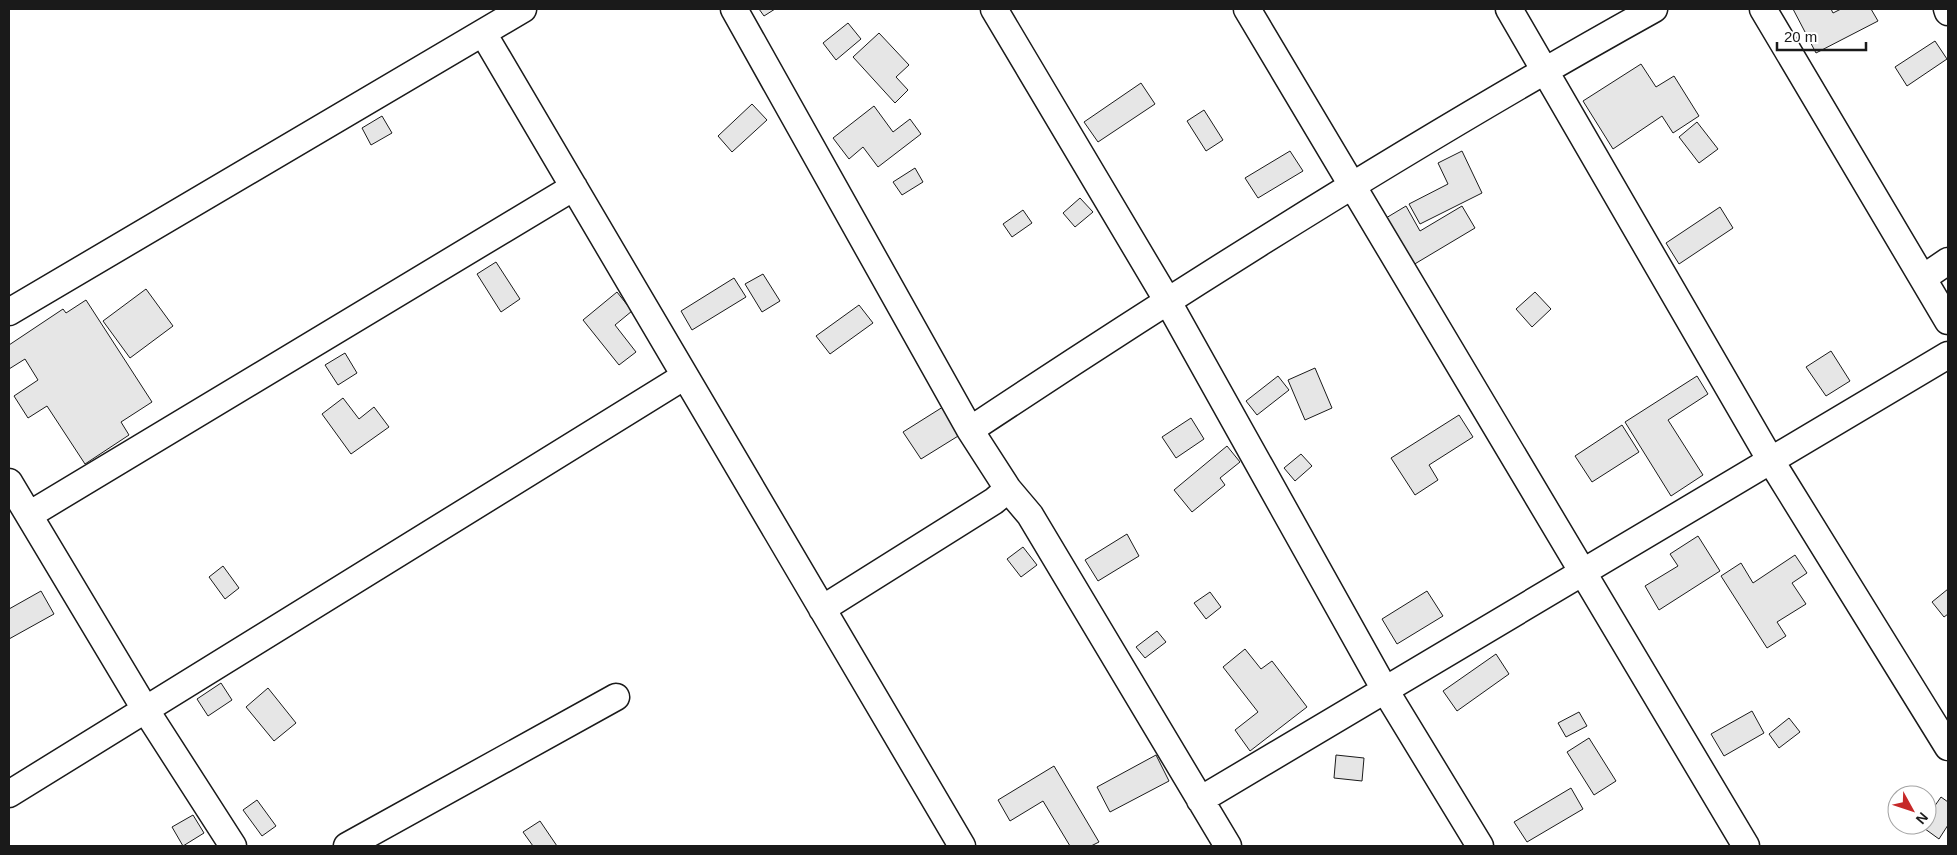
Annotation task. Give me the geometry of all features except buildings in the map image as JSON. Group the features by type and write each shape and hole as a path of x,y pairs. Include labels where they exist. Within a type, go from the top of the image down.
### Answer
{"street":[{"path":"9,312 523,9"},
{"path":"734,9 970,430 1008,489 1030,515 1228,846"},
{"path":"994,9 1167,300 1385,690 1480,846"},
{"path":"1247,9 1351,187 1584,571 1746,846"},
{"path":"1509,9 1771,460 1948,748"},
{"path":"970,430 1167,300 1545,70 1654,9"},
{"path":"1763,9 1948,321"},
{"path":"483,33 962,846"},
{"path":"28,515 574,187"},
{"path":"1923,278 1948,261"},
{"path":"1200,800 1948,355"},
{"path":"9,794 685,376"},
{"path":"9,482 145,709 233,846"},
{"path":"822,609 994,501 1008,489"},
{"path":"347,846 616,696"}]}
